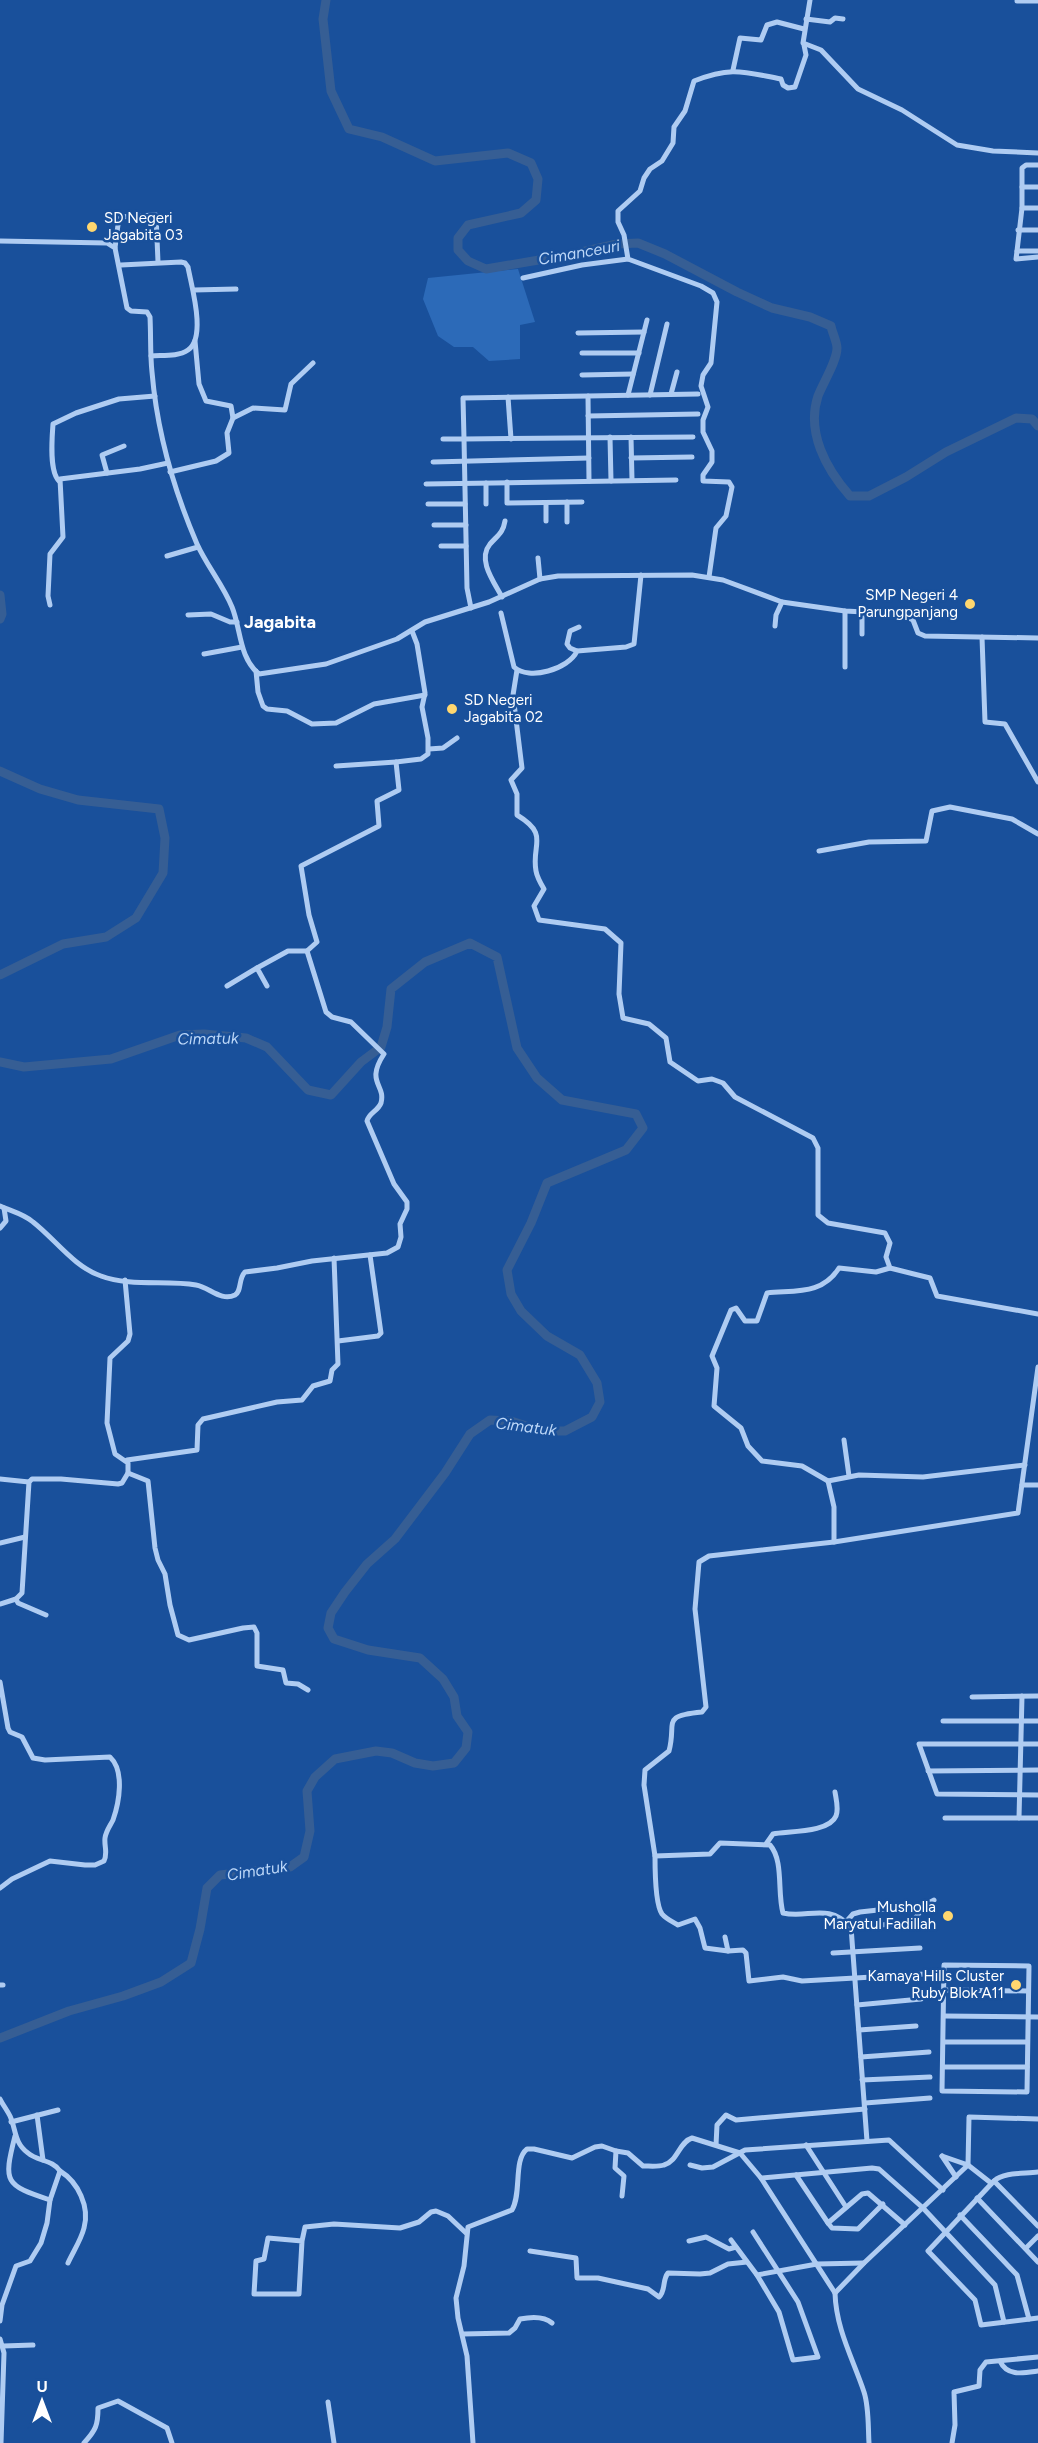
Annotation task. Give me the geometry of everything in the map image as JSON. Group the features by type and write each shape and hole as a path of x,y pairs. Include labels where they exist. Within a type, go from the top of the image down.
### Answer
{"street":[{"path":"628,256 624,235 618,222 618,211 640,191 650,169 662,161 673,143 674,127 684,111 694,81 714,73 733,70 781,79 783,85 788,88 795,87 806,55 802,41 810,0"},
{"path":"1017,1 1038,1"},
{"path":"806,19 830,22 835,18 843,19"},
{"path":"733,70 740,38 761,39 767,25 777,22 804,29"},
{"path":"804,45 822,50 858,89 902,110 957,145 993,151 1038,153"},
{"path":"1038,165 1026,165 1022,168 1022,208 1016,259 1038,257"},
{"path":"1022,187 1038,187"},
{"path":"1022,208 1038,208"},
{"path":"158,262 156,215 118,217 116,248 128,308 131,311 147,312 150,317 154,396 170,472 198,547 227,596 237,622 242,647 256,671 258,692 267,710 287,711 312,724 336,723 374,704 425,695"},
{"path":"1018,230 1038,230"},
{"path":"0,241 106,243 116,248"},
{"path":"1017,251 1038,251"},
{"path":"523,278 628,256 713,293 717,302 711,363 703,375 701,386 708,407 703,420 703,432 712,451 712,462 703,475 703,481 729,482 732,487 726,516 716,528 710,577"},
{"path":"121,265 158,262 187,264 197,313 195,341 199,384 206,401 231,406 233,418 227,433 229,453 216,461 170,472"},
{"path":"194,290 236,289"},
{"path":"628,395 647,320"},
{"path":"650,395 667,324"},
{"path":"578,333 644,332"},
{"path":"151,356 182,353 189,350 195,341"},
{"path":"582,353 639,352"},
{"path":"233,418 253,408 285,410 291,384 313,363"},
{"path":"671,394 677,372"},
{"path":"582,375 633,374"},
{"path":"471,608 467,588 463,398 698,394"},
{"path":"50,605 48,596 50,554 63,537 59,481 56,478 52,457 52,424 76,413 119,399 154,396"},
{"path":"588,396 589,481"},
{"path":"508,397 512,439"},
{"path":"588,416 698,414"},
{"path":"443,439 693,436"},
{"path":"631,437 632,480"},
{"path":"610,438 611,481"},
{"path":"107,473 102,455 124,446"},
{"path":"631,458 692,457"},
{"path":"433,462 589,458"},
{"path":"59,481 62,478 168,464"},
{"path":"426,484 676,480"},
{"path":"507,482 507,503 582,502"},
{"path":"486,483 486,504"},
{"path":"546,502 546,521"},
{"path":"567,502 567,522"},
{"path":"428,504 465,504"},
{"path":"502,597 490,575 485,558 489,544 503,532 506,521"},
{"path":"434,525 466,525"},
{"path":"441,546 466,546"},
{"path":"167,556 198,547"},
{"path":"538,558 540,579"},
{"path":"256,671 264,675 288,668 321,665 397,639 425,622 502,597 540,579 579,575 692,574 710,577 782,602 908,617 913,620 918,633 925,636 1038,638"},
{"path":"579,627 570,631 567,644 577,651 626,647 634,644 641,575"},
{"path":"775,626 776,615 782,602"},
{"path":"845,611 845,667"},
{"path":"862,612 862,634"},
{"path":"501,613 512,662 517,670 513,695 522,768 511,780 517,794 517,815 528,822 538,837 536,870 543,889 534,906 539,920 605,929 621,943 619,994 623,1018 649,1024 666,1038 670,1062 698,1082 712,1079 723,1083 735,1097 813,1138 818,1148 818,1215 828,1222 885,1233 890,1243 886,1257 890,1268"},
{"path":"188,615 211,614 230,622 237,622"},
{"path":"336,765 425,758 429,749 422,712 425,695 417,645 412,631"},
{"path":"982,637 985,722 1005,724 1038,782"},
{"path":"204,654 242,647"},
{"path":"517,670 548,672 570,662 577,651"},
{"path":"429,749 443,748 457,738"},
{"path":"227,986 288,951 307,951 317,942 309,915 302,865 379,826 377,801 399,790 396,762"},
{"path":"819,851 869,842 926,841 932,811 950,807 1012,819 1038,834"},
{"path":"2,1207 33,1221 93,1273 105,1278 198,1285 220,1296 230,1296 239,1292 240,1278 245,1272 334,1258 387,1253 398,1247 400,1224 408,1206 407,1200 394,1184 367,1121 368,1117 379,1107 381,1100 375,1075 376,1068 384,1054 351,1022 327,1014 307,951"},
{"path":"257,969 267,986"},
{"path":"0,1228 6,1221 2,1207"},
{"path":"338,1341 378,1336 381,1333 370,1255"},
{"path":"125,1280 130,1334 129,1341 110,1358 107,1423 115,1454 127,1460 197,1450 198,1425 203,1419 278,1402 304,1399 313,1386 332,1379 332,1370 338,1364 334,1258"},
{"path":"1025,1465 923,1477 849,1476 828,1481 802,1466 762,1461 748,1446 741,1428 714,1407 717,1368 712,1356 731,1310 736,1308 745,1321 757,1321 767,1293 818,1288 832,1280 839,1268 876,1272 890,1268 930,1278 937,1296 1038,1314"},
{"path":"926,1974 802,1981 783,1977 749,1981 745,1951 705,1948 695,1919 678,1926 663,1915 660,1909 655,1856 644,1785 645,1770 669,1751 671,1726 677,1718 684,1714 702,1712 706,1707 695,1609 699,1562 709,1556 834,1542 1018,1513 1038,1367"},
{"path":"844,1440 849,1476"},
{"path":"0,1479 29,1482 32,1479 61,1479 118,1484 125,1480 128,1473 127,1460"},
{"path":"128,1473 148,1481 157,1554 165,1574 178,1635 189,1640 243,1628 254,1628 257,1633 257,1666 283,1670 286,1683 298,1684 308,1690"},
{"path":"828,1481 834,1507 834,1542"},
{"path":"0,1604 16,1599 22,1593 29,1482"},
{"path":"1022,1485 1038,1485"},
{"path":"0,1543 25,1537"},
{"path":"16,1599 18,1603 46,1615"},
{"path":"0,1682 8,1728 10,1732 22,1737 33,1758 45,1760 111,1757 118,1770 119,1788 117,1806 106,1836 107,1854 104,1861 95,1865 85,1865 50,1861 12,1879 0,1888"},
{"path":"1019,1818 1022,1696"},
{"path":"972,1697 1038,1696"},
{"path":"943,1721 1038,1721"},
{"path":"1038,1744 919,1744 937,1794 1038,1795"},
{"path":"928,1771 1038,1770"},
{"path":"766,1844 773,1834 820,1828 833,1821 837,1812 835,1792"},
{"path":"945,1818 1038,1818"},
{"path":"655,1856 710,1854 720,1844 770,1845 774,1852 783,1913 823,1912 835,1915 850,1927 867,2141"},
{"path":"846,1922 853,1914 860,1912 923,1905 934,1900"},
{"path":"850,1927 909,1923 914,1920 923,1905"},
{"path":"724,1937 728,1951"},
{"path":"833,1953 920,1948"},
{"path":"944,1965 1029,1966 1027,2092 942,2091 944,1990 944,1965"},
{"path":"944,1990 1028,1991"},
{"path":"857,2005 921,2000"},
{"path":"944,2016 1038,2017"},
{"path":"859,2030 916,2026"},
{"path":"944,2042 1028,2042"},
{"path":"861,2057 929,2052"},
{"path":"943,2067 1027,2067"},
{"path":"862,2080 930,2076"},
{"path":"716,2145 717,2125 726,2115 736,2120 930,2098"},
{"path":"0,2099 15,2136 27,2153 58,2167 77,2187 85,2215 83,2232 68,2263"},
{"path":"11,2122 58,2110"},
{"path":"37,2115 43,2160"},
{"path":"836,2293 864,2263 968,2166 969,2118 1038,2119"},
{"path":"15,2136 7,2168 14,2184 20,2190 50,2200"},
{"path":"473,2443 467,2356 458,2318 456,2294 464,2266 466,2233 472,2223 512,2210 519,2187 520,2160 527,2149 572,2158 598,2147 607,2147 632,2155 644,2166 660,2166 669,2163 689,2139 740,2153 761,2178 836,2293 836,2310 849,2356 865,2394 869,2443"},
{"path":"690,2165 702,2168 713,2167 745,2150 889,2140 943,2190"},
{"path":"806,2145 846,2207"},
{"path":"615,2151 615,2168 624,2176 622,2196"},
{"path":"956,2177 942,2156 968,2166 993,2182 1038,2226"},
{"path":"761,2178 879,2169 923,2208 995,2285 1004,2322"},
{"path":"0,2321 1,2305 16,2266 30,2261 41,2243 50,2200 60,2171"},
{"path":"1038,2172 998,2178 928,2248 930,2253 975,2300 981,2325 1038,2318"},
{"path":"796,2175 832,2228 858,2229 883,2204"},
{"path":"828,2223 865,2193 872,2194 905,2225"},
{"path":"977,2198 1038,2262"},
{"path":"302,2241 268,2238 264,2259 256,2261 254,2294 299,2294 305,2227 334,2224 400,2228 419,2222 431,2212 436,2211 448,2217 466,2233"},
{"path":"960,2215 1017,2276 1029,2319"},
{"path":"731,2240 779,2312 793,2360 818,2357 800,2305 753,2232"},
{"path":"1026,2248 1038,2236"},
{"path":"689,2241 706,2237 729,2249 736,2247"},
{"path":"530,2251 576,2258 577,2278 598,2278 648,2289 659,2297 668,2273 710,2273 728,2264 747,2262"},
{"path":"757,2276 817,2264 864,2263"},
{"path":"463,2334 509,2333 520,2319 528,2317 548,2319 552,2323"},
{"path":"0,2339 3,2346 4,2390 1,2443"},
{"path":"3,2346 33,2345"},
{"path":"952,2443 955,2425 954,2392 978,2388 981,2367 986,2362 1038,2357"},
{"path":"1000,2361 1009,2372 1038,2371"},
{"path":"84,2443 93,2435 99,2421 98,2408 118,2401 167,2428 172,2443"},
{"path":"328,2402 334,2443"}],"shaded area":[{"path":"518,269 535,322 520,325 520,359 489,361 473,347 454,347 438,336 423,299 428,278"}],"waterway":[{"name":"Cimanceuri","path":"326,0 323,19 331,91 349,129 382,137 435,161 508,153 531,163 538,179 536,200 521,213 468,225 458,238 458,250 468,261 486,269 617,244 638,243 665,254 772,308 810,317 831,326 837,346 836,353 818,396 815,423 820,449 826,462 850,496 869,496 906,477 946,452 1016,418 1032,419 1038,426"},
{"name":"Cimatuk","path":"0,595 2,614 0,619"},
{"name":"Cimatuk","path":"0,771 40,789 78,800 159,809 165,838 163,873 136,918 106,937 63,944 0,975"},
{"name":"Cimatuk","path":"0,1062 24,1067 111,1059 180,1035 204,1034 246,1038 267,1047 308,1090 331,1095 361,1062 381,1047 387,1027 391,989 425,962 470,943 497,957 517,1048 537,1078 562,1100 636,1114 643,1128 626,1150 547,1183 531,1223 507,1270 511,1294 521,1311 547,1336 580,1355 597,1383 600,1402 592,1417 565,1431 541,1431 511,1421 490,1420 470,1434 445,1473 395,1539 367,1564 331,1613 328,1628 334,1639 368,1650 420,1658 443,1679 454,1697 457,1716 468,1732 466,1748 454,1763 433,1766 415,1763 392,1753 376,1751 335,1759 315,1777 307,1791 310,1831 304,1857 290,1867 220,1875 207,1888 191,1963 161,1982 123,1996 69,2011 0,2038"}],"place":[{"name":"SD Negeri Jagabita 03","path":"92,227"},
{"name":"SMP Negeri 4 Parungpanjang","path":"970,604"},
{"name":"SD Negeri Jagabita 02","path":"452,709"},
{"name":"Musholla Maryatul Fadillah","path":"948,1916"},
{"name":"Kamaya Hills Cluster Ruby Blok A11","path":"1016,1985"}],"district":[{"name":"Jagabita","path":"280,622"}]}
